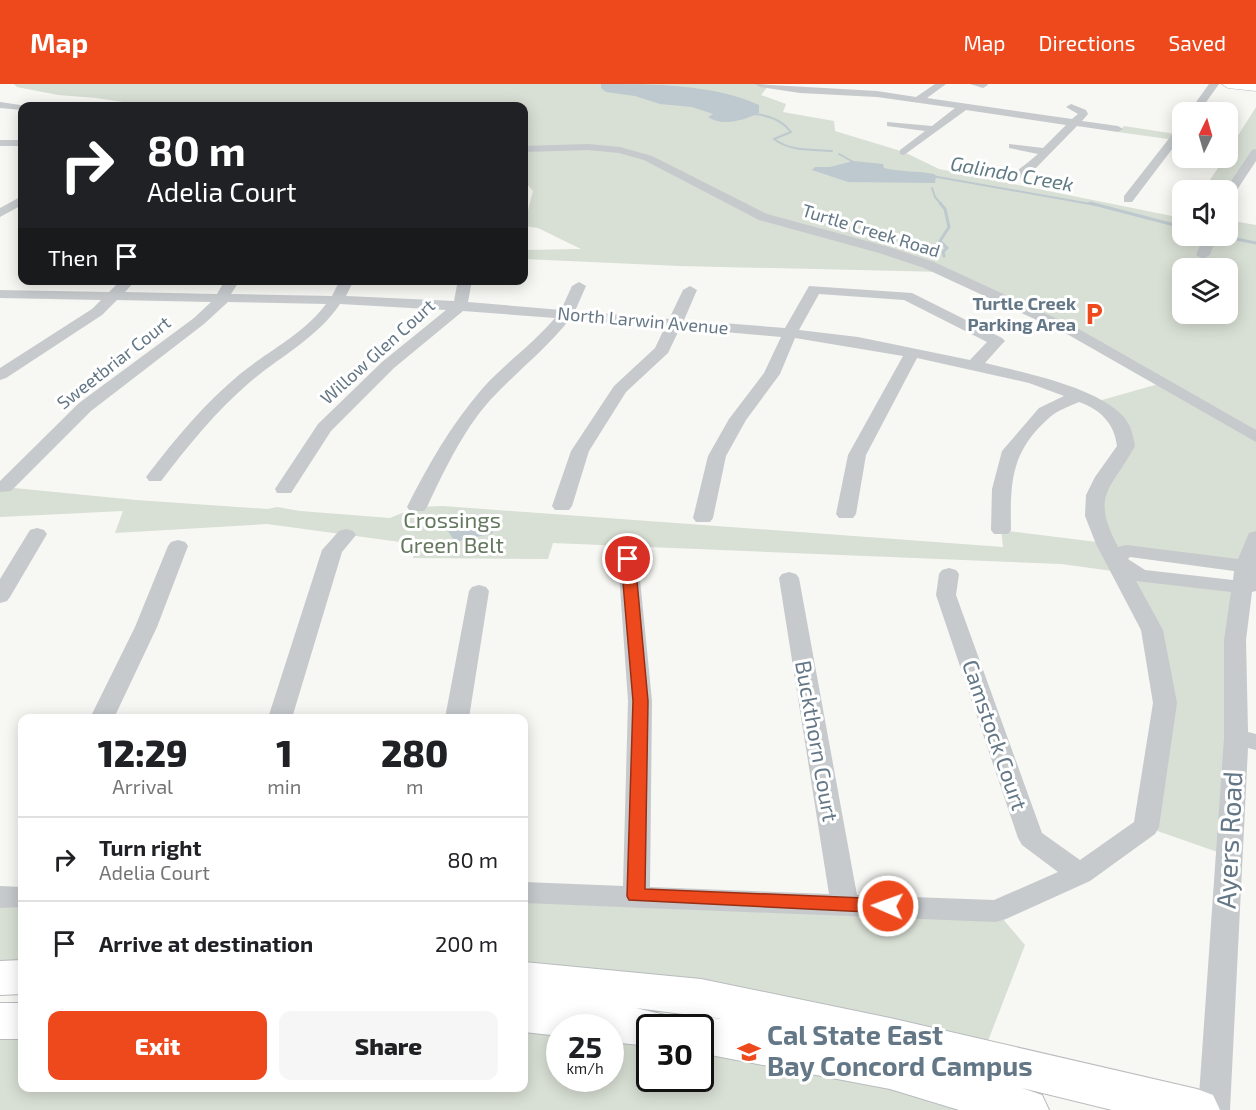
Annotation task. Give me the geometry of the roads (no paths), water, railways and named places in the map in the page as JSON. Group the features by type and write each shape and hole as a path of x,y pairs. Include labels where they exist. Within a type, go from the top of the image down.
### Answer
{"highway":[{"path":"0,978 18,977"},
{"path":"528,979 701,997 890,1037 1197,1110"},
{"path":"528,1014 636,1026"},
{"path":"0,1021 18,1021"},
{"path":"714,1037 890,1069 1026,1110"}],"main road":[{"path":"1228,84 1256,87"}],"street":[{"path":"767,84 800,90 877,94 1118,129"},
{"path":"918,100 941,84"},
{"path":"1201,102 1214,84"},
{"path":"0,105 18,107"},
{"path":"904,152 964,106"},
{"path":"1018,175 1028,170 1048,152 1083,114 1081,110 1071,107"},
{"path":"891,124 934,129"},
{"path":"0,142 18,142"},
{"path":"1128,199 1172,142"},
{"path":"1013,146 1048,152"},
{"name":"Turtle Creek Road","path":"528,148 588,147 620,150 648,158 763,217 884,250 929,265 1072,331 1256,437"},
{"path":"1238,180 1256,152"},
{"path":"0,215 18,203"},
{"path":"0,215 18,218"},
{"path":"1203,255 1206,246"},
{"path":"2,296 18,284"},
{"path":"0,375 98,312 125,285"},
{"name":"Sweetbriar Court","path":"4,487 85,407 199,321 224,297 224,292 229,285"},
{"path":"155,477 194,428 244,379 318,323 339,300 345,285"},
{"path":"460,306 464,285"},
{"path":"417,507 443,454 488,392 546,339 566,315 579,286"},
{"path":"703,518 717,456 738,419 772,374 790,333 814,289 907,296 997,341 974,365"},
{"path":"562,506 580,451 620,389 662,350 690,290"},
{"name":"North Larwin Avenue","path":"2,296 339,300 460,306 790,333 913,352 1035,380 1095,402 1116,420 1124,431 1126,446 1119,459 1104,477 1095,495 1095,516 1114,559 1152,630 1165,703 1146,827 1080,874 996,910 528,893"},
{"name":"Willow Glen Court","path":"284,489 324,428 388,365 460,306"},
{"path":"846,514 857,455 913,352"},
{"path":"1000,530 1001,489 1011,451 1045,412 1078,396"},
{"path":"0,597 37,534"},
{"path":"281,714 332,550 346,535"},
{"name":"Ayers Road","path":"1214,1110 1246,740 1235,640 1250,578 1256,537"},
{"path":"104,714 146,627 178,546"},
{"path":"628,559 640,701 636,896"},
{"path":"1114,559 1140,576 1250,578"},
{"name":"Camstock Court","path":"949,574 946,595 1031,838 1080,874"},
{"name":"Buckthorn Court","path":"789,578 845,905"},
{"path":"458,714 479,591"}],"waterway":[{"name":"Galindo Creek","path":"753,114 774,119 783,124 791,132 774,139 787,146 832,151"},
{"name":"Galindo Creek","path":"839,154 857,164"},
{"name":"Galindo Creek","path":"932,176 1096,205"},
{"path":"932,188 935,197 942,205"},
{"path":"940,203 945,209 949,227 940,241 947,248 943,252 944,256"},
{"name":"Galindo Creek","path":"1090,203 1172,224"},
{"name":"Galindo Creek","path":"1238,239 1256,243"}],"place":[{"name":"Turtle Creek Parking Area","path":"1094,314"},
{"name":"Cal State East Bay Concord Campus","path":"749,1052"}],"park label":[{"name":"Crossings Green Belt","path":"452,533"}]}
